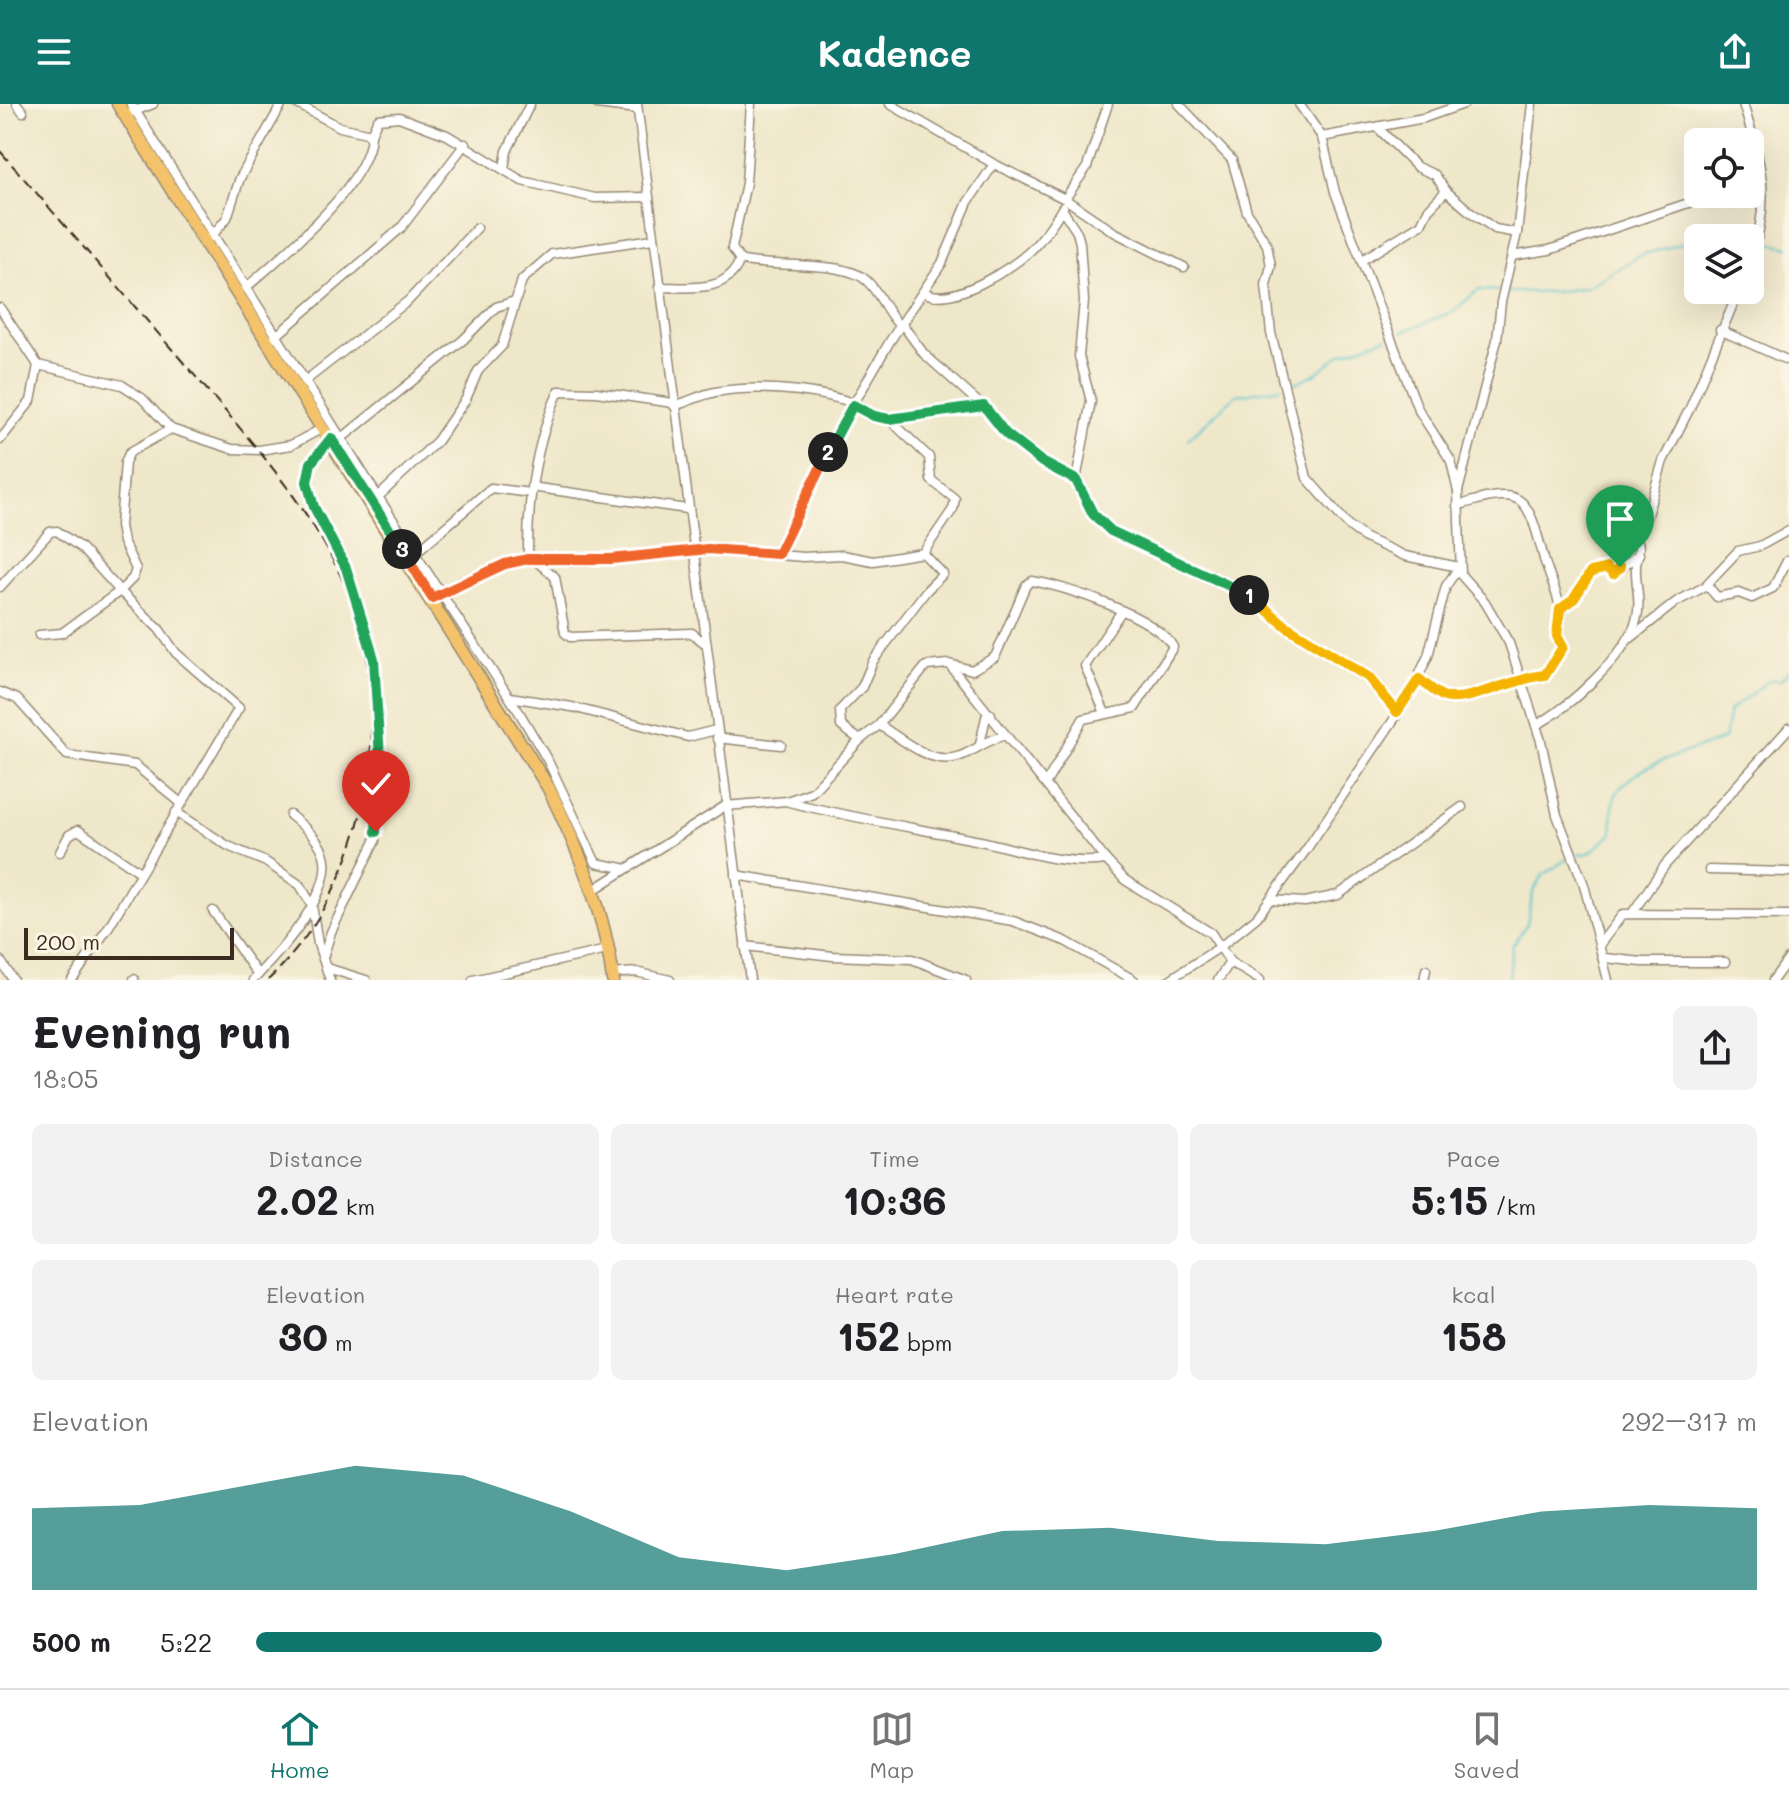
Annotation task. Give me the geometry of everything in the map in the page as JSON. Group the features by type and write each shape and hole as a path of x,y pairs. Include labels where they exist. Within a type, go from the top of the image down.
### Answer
{"main road":[{"path":"127,108 437,596 548,787 574,840 592,891 612,977"}],"street":[{"path":"127,108 153,104"},
{"path":"282,104 247,164 227,218 209,239 248,286 273,339 305,381 332,435 415,553 437,596 510,697 548,761 596,863 624,868"},
{"path":"297,104 340,127 371,134"},
{"path":"504,168 507,151 530,104"},
{"path":"597,104 637,107 725,806 750,980"},
{"path":"751,104 746,183 732,248 740,260 859,275 933,364 984,406 1006,434 1042,462 1076,480 1093,514 1111,531 1241,589 1286,626 1368,677 1397,712"},
{"path":"890,104 994,164 1066,199 1114,232 1184,267"},
{"path":"924,292 945,298 1010,267 1043,237 1087,167 1108,104"},
{"path":"1179,104 1232,160 1247,212 1267,245 1271,266 1266,285 1271,333 1307,478 1348,525 1365,538 1405,556 1459,567"},
{"path":"1322,137 1378,128 1464,104"},
{"path":"1532,104 1517,233 1482,409 1458,492 1459,567 1461,575 1496,619 1522,682 1536,725 1557,815 1584,885 1605,958 1608,980"},
{"path":"1743,104 1751,128"},
{"path":"1302,105 1322,137 1335,192 1418,409 1451,461 1458,492"},
{"path":"248,286 320,220 369,151 371,134 378,119 399,117 465,144 522,181 595,198 648,197"},
{"path":"1378,128 1417,167 1435,175 1446,191 1488,225 1517,233"},
{"path":"273,339 401,228 465,144"},
{"path":"778,554 853,405 948,254 968,202 994,164"},
{"path":"1362,260 1421,224 1428,210 1446,191"},
{"path":"1512,256 1549,250 1684,204"},
{"path":"1062,209 1077,232 1080,243 1084,301 1079,356 1091,401 1076,480"},
{"path":"305,381 408,301 477,228"},
{"path":"378,497 437,441 466,399 478,371 502,346 522,280 552,254 653,239"},
{"path":"659,287 700,287 725,282 736,272 740,260"},
{"path":"323,958 331,932 375,841 380,758 378,699 369,637 346,568 308,493 311,463 332,435 463,340 496,307 515,301"},
{"path":"1631,638 1639,601 1636,537 1647,515 1656,479 1690,408 1732,304"},
{"path":"0,308 3,321 38,365 122,385 142,398 171,429 215,446 244,451 291,445 332,435"},
{"path":"1720,330 1789,361"},
{"path":"0,440 31,401 38,365"},
{"path":"531,559 531,490 541,439 561,390 674,405 712,392 750,390 831,398 889,419 984,406"},
{"path":"437,596 505,564 531,559 611,559 733,550 842,555 873,561 923,553 953,509 955,499 931,480 929,457 889,419"},
{"path":"39,635 62,633 133,578 136,569 120,526 125,462 136,448 171,429"},
{"path":"415,553 447,530 491,488 687,509"},
{"path":"1419,679 1453,698 1506,682 1522,682 1545,675 1563,647 1557,636 1560,609 1532,514 1523,502 1501,494 1457,506"},
{"path":"1536,725 1558,715 1631,638 1676,602 1707,585 1738,551 1760,546 1789,530"},
{"path":"0,587 50,532 57,531 71,538 159,629 176,653 239,705 72,980"},
{"path":"860,740 841,726 840,710 862,687 873,661 926,591 943,574 923,553"},
{"path":"1560,609 1573,600 1591,572 1607,568 1613,574 1639,553"},
{"path":"531,559 555,577 565,633 570,637 692,633 704,643"},
{"path":"1707,585 1717,597 1739,593 1752,598 1773,588 1787,561"},
{"path":"1169,980 1220,947 1257,917 1270,900 1419,679 1432,645 1446,586 1459,567"},
{"path":"592,891 725,806 787,801 818,788 860,740 879,725 926,666 949,664 958,669 972,670 995,657 1028,581 1079,592 1156,629 1173,647 1135,708 1083,719 1077,725 1071,745 1046,783"},
{"path":"1105,713 1085,666 1121,612"},
{"path":"949,664 1046,783 1055,799 1125,880 1211,933 1230,962 1261,980"},
{"path":"0,692 17,699 67,755 135,765 179,807 228,846 266,862 290,877 312,905 330,980"},
{"path":"510,697 572,707 688,737 716,734 781,745"},
{"path":"979,744 986,717 991,714"},
{"path":"879,725 935,759 952,759 979,744 1006,735"},
{"path":"1633,912 1665,865 1789,728"},
{"path":"787,801 864,821 918,829 1069,862 1106,860"},
{"path":"1270,900 1305,902 1338,895 1462,807"},
{"path":"213,911 255,978 291,937 312,905 323,874 324,854 311,834 290,815"},
{"path":"60,852 69,835 78,830 140,872"},
{"path":"1709,870 1789,872"},
{"path":"736,875 1013,921 1065,941 1134,980"},
{"path":"1600,944 1623,914 1633,912 1689,916 1789,915"},
{"path":"745,946 833,956 912,959 966,980"},
{"path":"473,980 607,950"},
{"path":"1605,958 1642,962 1725,962"},
{"path":"1773,980 1789,958"},
{"path":"0,960 13,980"},
{"path":"1218,980 1230,962"},
{"path":"327,968 366,980"},
{"path":"612,977 636,972 670,980"}],"waterway":[{"path":"1766,242 1789,247"},
{"path":"1508,292 1554,292 1587,287 1641,255 1684,243"},
{"path":"1402,332 1454,311 1478,290 1500,291"},
{"path":"1287,387 1317,373 1341,354 1387,337"},
{"path":"1188,439 1236,395 1281,388"},
{"path":"1578,855 1589,853 1612,834 1615,797 1633,776 1680,754 1724,739 1729,711 1769,680 1781,680 1789,670"},
{"path":"1509,980 1512,946 1527,924 1533,892 1543,875 1567,859"}],"railway":[{"path":"0,151 268,462 304,512 334,562 356,615 369,673 372,736 362,807 348,855 328,901 301,943 268,980"}],"route":[{"path":"376,832 376,787 380,758 374,659 359,602 346,568 308,493 311,463 331,438 432,598 505,564 528,559 611,559 683,554 708,549 778,554 853,405 874,416 889,419 984,406 1006,434 1042,462 1076,480 1093,514 1111,531 1241,589 1286,626 1314,640 1336,658 1368,677 1397,712 1419,679 1445,697 1460,698 1506,682 1522,682 1545,675 1563,647 1557,636 1560,609 1573,600 1591,572 1607,568 1613,574 1620,567"}]}
